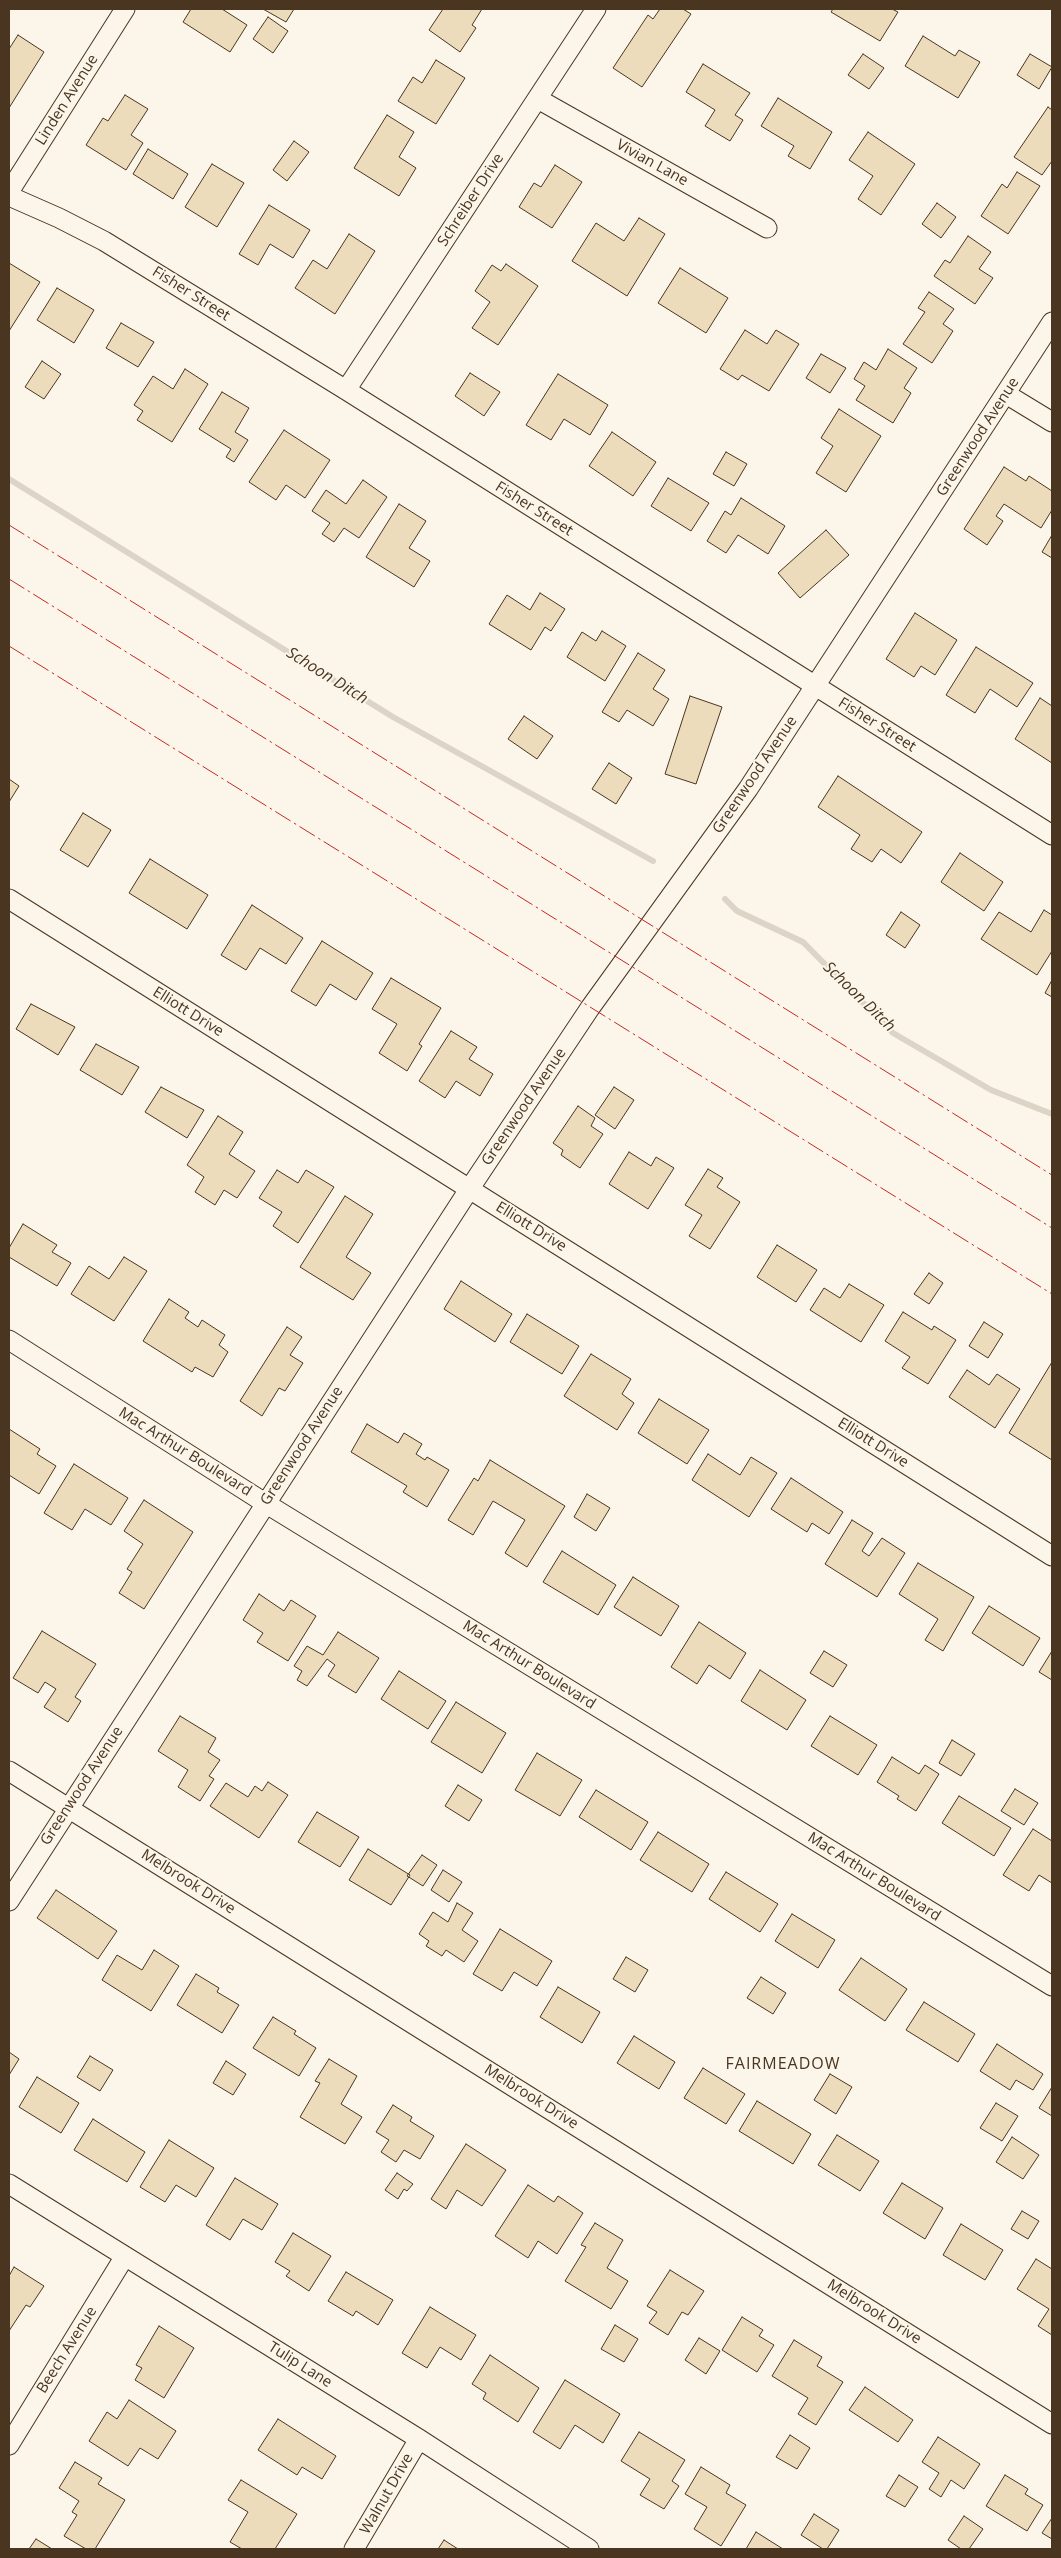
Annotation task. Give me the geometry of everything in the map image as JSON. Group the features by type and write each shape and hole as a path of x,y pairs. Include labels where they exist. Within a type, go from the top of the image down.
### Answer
{"street":[{"name":"Linden Avenue","path":"9,192 125,9"},
{"name":"Schreiber Drive","path":"346,390 596,9"},
{"name":"Vivian Lane","path":"538,99 767,228"},
{"name":"Fisher Street","path":"9,196 59,218 104,241 346,390 1052,835"},
{"name":"Greenwood Avenue","path":"9,1901 265,1502 470,1188 590,1008 748,789 1052,322"},
{"path":"1006,394 1052,422"},
{"name":"Elliott Drive","path":"9,899 1052,1556"},
{"name":"Mac Arthur Boulevard","path":"9,1340 265,1502 1052,1986"},
{"name":"Melbrook Drive","path":"9,1770 1052,2424"},
{"name":"Tulip Lane","path":"9,2184 419,2439 589,2549"},
{"name":"Beech Avenue","path":"9,2445 125,2256"},
{"name":"Walnut Drive","path":"354,2549 419,2439"}],"building":[{"path":"191,9 222,9 247,25 230,52 183,22"},
{"path":"263,9 294,9 286,22"},
{"path":"443,9 482,9 472,25 476,28 460,52 429,30"},
{"path":"660,9 683,9 691,14 642,87 613,68 648,15 653,19"},
{"path":"833,9 892,9 898,12 880,41 831,12"},
{"path":"268,17 288,31 273,53 253,39"},
{"path":"18,35 44,52 9,108 9,49"},
{"path":"923,36 955,56 959,50 980,62 958,98 905,66"},
{"path":"863,54 884,68 869,89 848,75"},
{"path":"1030,54 1052,67 1039,89 1017,75"},
{"path":"436,60 465,78 436,124 398,101 413,77 422,83"},
{"path":"703,64 750,93 735,115 743,120 730,141 705,126 715,110 686,92"},
{"path":"125,95 148,109 131,135 143,143 126,170 86,145 103,118 108,121"},
{"path":"778,98 832,132 810,169 788,156 794,146 761,126"},
{"path":"1048,107 1052,110 1052,161 1042,175 1014,157"},
{"path":"387,115 414,132 399,157 416,168 399,196 354,168"},
{"path":"868,132 915,164 881,215 858,199 873,176 849,160"},
{"path":"294,141 309,152 287,181 273,170"},
{"path":"148,149 188,174 173,199 133,174"},
{"path":"212,164 244,183 217,227 185,207"},
{"path":"555,165 582,182 552,228 519,207 534,183 541,187"},
{"path":"1017,172 1040,186 1008,234 981,216 1002,184 1007,188"},
{"path":"937,203 956,217 941,238 922,224"},
{"path":"269,205 310,230 293,258 270,244 258,265 239,254"},
{"path":"639,218 665,234 627,296 572,261 596,223 624,241"},
{"path":"349,234 375,251 335,314 295,288 313,260 327,269"},
{"path":"968,236 991,252 979,269 993,278 975,304 934,276 945,260 950,263"},
{"path":"9,263 40,282 9,331"},
{"path":"506,264 538,286 498,345 472,328 490,302 475,291 492,265 501,271"},
{"path":"680,268 728,298 706,333 658,303"},
{"path":"57,288 94,310 74,343 37,320"},
{"path":"929,292 954,309 943,324 953,331 932,363 903,344 925,312 918,308"},
{"path":"121,323 154,342 138,367 106,348"},
{"path":"745,330 767,344 776,330 799,344 769,391 742,375 738,380 720,369"},
{"path":"888,349 917,368 904,388 911,393 893,423 856,400 865,386 854,379 864,362 876,370"},
{"path":"821,354 846,368 830,393 806,378"},
{"path":"42,361 61,374 44,399 25,387"},
{"path":"185,369 208,384 172,442 137,420 143,411 134,405 153,376 173,389"},
{"path":"470,373 500,392 484,416 455,396"},
{"path":"558,374 608,405 590,435 564,419 551,440 526,425"},
{"path":"222,392 249,408 235,432 248,440 234,462 226,457 231,449 199,429"},
{"path":"839,409 881,436 846,492 816,473 833,446 821,438"},
{"path":"284,430 330,460 305,498 286,485 276,500 249,482"},
{"path":"612,432 656,462 633,496 589,466"},
{"path":"726,452 747,464 734,486 713,474"},
{"path":"1004,467 1026,481 1029,476 1052,491 1052,510 1041,528 1004,504 996,516 1003,521 987,545 964,529"},
{"path":"668,478 709,503 691,531 651,506"},
{"path":"363,480 387,497 359,538 344,528 334,542 322,534 330,523 312,511 326,490 346,504"},
{"path":"741,498 785,526 768,554 738,535 726,553 707,541 725,511 731,515"},
{"path":"399,504 426,521 409,548 430,561 414,587 366,557"},
{"path":"826,530 849,555 800,598 778,573"},
{"path":"1052,535 1052,558 1042,552"},
{"path":"540,593 565,609 551,631 545,627 531,650 489,624 507,595 530,610"},
{"path":"915,613 957,640 935,675 921,666 914,677 886,659"},
{"path":"602,631 626,646 605,681 567,657 582,632 596,641"},
{"path":"976,647 1033,683 1017,707 990,689 975,713 946,695"},
{"path":"638,653 665,670 653,689 669,699 653,726 627,710 619,722 602,712"},
{"path":"690,696 722,707 696,784 665,774"},
{"path":"1040,698 1052,706 1052,763 1015,739"},
{"path":"524,716 553,736 537,759 508,739"},
{"path":"609,763 632,778 616,804 592,789"},
{"path":"838,776 922,832 901,863 881,849 872,862 851,849 860,835 818,807"},
{"path":"9,779 19,786 9,802"},
{"path":"83,813 111,830 88,867 60,850"},
{"path":"960,853 1003,882 984,911 941,882"},
{"path":"150,859 208,895 187,929 129,893"},
{"path":"252,905 303,938 286,964 260,948 246,970 221,955"},
{"path":"1044,910 1052,915 1052,951 1037,975 981,939 999,912 1031,932"},
{"path":"901,912 920,925 905,948 886,935"},
{"path":"322,941 373,973 356,1000 330,984 316,1006 291,991"},
{"path":"391,978 441,1008 419,1044 422,1046 407,1071 379,1053 397,1024 372,1009"},
{"path":"1052,980 1052,997 1045,993"},
{"path":"31,1004 75,1027 58,1055 16,1029"},
{"path":"451,1031 477,1047 469,1059 493,1074 480,1096 456,1081 445,1098 419,1081"},
{"path":"96,1044 139,1067 122,1095 80,1070"},
{"path":"161,1087 204,1110 187,1138 145,1112"},
{"path":"614,1087 634,1100 615,1129 595,1115"},
{"path":"578,1106 595,1118 591,1126 603,1134 580,1168 561,1155 563,1150 553,1143"},
{"path":"218,1116 243,1132 229,1154 255,1171 237,1198 224,1190 215,1205 195,1192 204,1177 187,1165"},
{"path":"629,1152 651,1166 656,1157 674,1168 648,1209 609,1184"},
{"path":"708,1169 723,1178 717,1187 740,1202 710,1249 689,1236 702,1215 685,1205"},
{"path":"277,1170 298,1183 306,1170 334,1187 298,1243 273,1226 282,1212 259,1198"},
{"path":"345,1196 373,1214 346,1257 371,1273 353,1300 300,1267"},
{"path":"23,1224 57,1245 52,1252 71,1263 57,1286 9,1257 9,1248"},
{"path":"777,1245 817,1270 796,1302 757,1277"},
{"path":"124,1257 147,1271 114,1321 71,1294 89,1266 109,1279"},
{"path":"929,1273 943,1283 929,1304 914,1294"},
{"path":"461,1281 512,1314 495,1342 444,1309"},
{"path":"849,1284 884,1305 861,1342 810,1310 824,1288 840,1298"},
{"path":"169,1299 189,1312 185,1318 198,1327 202,1320 225,1335 219,1345 228,1352 213,1377 195,1367 192,1372 143,1341"},
{"path":"903,1312 932,1330 934,1326 956,1340 928,1384 902,1368 910,1357 885,1341"},
{"path":"527,1314 579,1346 562,1374 510,1342"},
{"path":"984,1322 1003,1334 988,1358 969,1346"},
{"path":"287,1327 302,1337 290,1355 303,1363 285,1391 279,1388 262,1416 240,1401"},
{"path":"591,1354 631,1379 622,1394 634,1403 617,1430 564,1396"},
{"path":"1052,1362 1052,1460 1009,1433"},
{"path":"967,1370 989,1385 997,1374 1020,1389 995,1428 949,1397"},
{"path":"659,1399 709,1430 687,1464 638,1433"},
{"path":"367,1424 398,1443 404,1433 422,1444 416,1454 425,1460 427,1457 449,1470 427,1507 403,1492 407,1486 351,1452"},
{"path":"9,1429 40,1449 37,1454 56,1466 39,1494 9,1475"},
{"path":"708,1454 740,1475 751,1457 777,1473 749,1517 692,1480"},
{"path":"490,1460 565,1506 527,1567 505,1553 525,1520 493,1501 473,1535 448,1520 474,1478 478,1481"},
{"path":"74,1464 128,1498 111,1525 85,1509 72,1530 44,1513"},
{"path":"791,1478 843,1512 829,1534 812,1523 807,1532 771,1509"},
{"path":"587,1494 610,1508 596,1531 574,1517"},
{"path":"144,1500 193,1532 144,1609 119,1593 132,1572 127,1569 143,1544 124,1531"},
{"path":"852,1520 873,1533 862,1551 869,1556 882,1538 905,1553 877,1597 825,1564"},
{"path":"562,1551 616,1585 598,1615 543,1582"},
{"path":"918,1563 974,1597 943,1651 925,1640 938,1619 899,1594"},
{"path":"633,1577 679,1606 661,1636 614,1607"},
{"path":"259,1594 284,1611 291,1600 316,1616 288,1661 257,1642 263,1633 243,1620"},
{"path":"989,1606 1040,1638 1023,1666 972,1633"},
{"path":"699,1622 746,1653 730,1679 709,1665 697,1684 671,1667"},
{"path":"42,1631 96,1664 75,1697 81,1701 68,1722 44,1707 56,1689 45,1682 38,1693 13,1678"},
{"path":"338,1632 379,1658 356,1693 328,1676 335,1665 327,1659 307,1686 297,1680 302,1671 294,1666 307,1646 323,1655"},
{"path":"824,1651 847,1665 833,1687 810,1673"},
{"path":"1052,1651 1052,1680 1039,1672"},
{"path":"760,1670 806,1700 787,1730 741,1701"},
{"path":"399,1671 446,1701 428,1729 381,1699"},
{"path":"456,1702 506,1733 482,1773 431,1742"},
{"path":"180,1716 216,1738 208,1752 220,1760 209,1776 214,1779 200,1801 178,1787 188,1770 158,1751"},
{"path":"830,1716 877,1745 858,1775 811,1746"},
{"path":"952,1740 975,1754 961,1776 939,1763"},
{"path":"537,1753 582,1780 560,1816 515,1790"},
{"path":"892,1757 919,1774 925,1765 939,1774 916,1811 897,1799 899,1796 877,1782"},
{"path":"268,1782 288,1795 259,1838 210,1806 226,1783 248,1797 255,1786 262,1791"},
{"path":"458,1785 482,1800 469,1821 445,1806"},
{"path":"1015,1789 1038,1803 1024,1825 1001,1811"},
{"path":"596,1790 648,1822 631,1850 579,1817"},
{"path":"959,1796 1011,1828 994,1856 942,1823"},
{"path":"317,1812 359,1837 340,1867 298,1842"},
{"path":"1033,1829 1052,1841 1052,1883 1039,1875 1029,1891 1003,1875"},
{"path":"658,1832 709,1864 692,1892 640,1860"},
{"path":"368,1849 410,1875 391,1905 349,1880"},
{"path":"422,1855 437,1865 423,1886 407,1876"},
{"path":"443,1870 462,1882 449,1902 431,1890"},
{"path":"726,1872 778,1904 760,1932 709,1899"},
{"path":"56,1890 117,1931 98,1959 37,1918"},
{"path":"457,1903 473,1913 462,1930 478,1941 464,1962 446,1950 442,1956 426,1946 429,1941 419,1934 433,1912 448,1922"},
{"path":"792,1914 835,1940 818,1968 775,1941"},
{"path":"500,1929 552,1961 537,1986 514,1972 502,1991 473,1974"},
{"path":"154,1950 179,1966 151,2011 102,1980 117,1955 142,1970"},
{"path":"626,1957 648,1970 635,1992 613,1979"},
{"path":"861,1958 907,1989 885,2021 839,1990"},
{"path":"196,1974 219,1988 217,1992 239,2005 222,2033 177,2005"},
{"path":"761,1977 786,1993 773,2014 747,1998"},
{"path":"558,1987 600,2012 582,2043 540,2017"},
{"path":"924,2002 975,2034 958,2062 906,2030"},
{"path":"273,2017 296,2031 294,2034 316,2048 299,2076 253,2048"},
{"path":"634,2036 675,2062 659,2089 617,2063"},
{"path":"997,2044 1043,2074 1033,2090 1016,2080 1010,2090 980,2071"},
{"path":"9,2052 19,2059 9,2075"},
{"path":"90,2056 113,2070 100,2091 77,2077"},
{"path":"329,2059 357,2076 341,2104 362,2117 345,2144 300,2117 320,2083 315,2081"},
{"path":"226,2061 246,2074 233,2095 213,2083"},
{"path":"703,2068 745,2094 726,2124 684,2098"},
{"path":"830,2074 852,2087 836,2114 814,2100"},
{"path":"37,2077 79,2103 61,2133 19,2107"},
{"path":"1052,2087 1052,2116 1039,2108"},
{"path":"757,2101 811,2134 793,2164 739,2131"},
{"path":"996,2103 1018,2116 1002,2141 980,2128"},
{"path":"393,2105 412,2117 410,2121 434,2136 420,2159 404,2150 396,2162 381,2152 389,2140 376,2132"},
{"path":"93,2119 145,2152 127,2182 74,2150"},
{"path":"837,2135 879,2161 860,2191 818,2165"},
{"path":"1012,2137 1039,2155 1023,2179 996,2162"},
{"path":"169,2140 214,2168 196,2197 176,2185 165,2202 140,2187"},
{"path":"466,2144 506,2170 482,2206 457,2190 446,2209 431,2199"},
{"path":"397,2173 413,2184 407,2191 404,2189 398,2199 385,2190"},
{"path":"235,2178 278,2204 262,2230 243,2219 230,2240 206,2225"},
{"path":"902,2183 943,2208 925,2239 883,2213"},
{"path":"528,2185 554,2202 558,2196 583,2213 557,2254 538,2241 528,2258 495,2236"},
{"path":"1022,2211 1039,2221 1028,2239 1011,2229"},
{"path":"595,2223 623,2240 607,2268 628,2281 611,2309 565,2281 586,2247 581,2245"},
{"path":"961,2224 1003,2250 985,2280 943,2255"},
{"path":"293,2233 331,2256 309,2291 286,2276 290,2271 275,2262"},
{"path":"1036,2259 1052,2269 1052,2335 1038,2326 1049,2309 1017,2289"},
{"path":"14,2267 44,2286 30,2307 26,2305 9,2331 9,2276"},
{"path":"670,2270 704,2291 688,2315 682,2312 668,2335 649,2323 657,2312 647,2306"},
{"path":"346,2272 393,2300 378,2325 356,2311 353,2316 328,2301"},
{"path":"430,2307 476,2335 461,2360 440,2347 427,2368 402,2353"},
{"path":"742,2317 763,2330 759,2336 774,2345 757,2372 722,2350"},
{"path":"615,2325 638,2339 624,2362 601,2349"},
{"path":"159,2326 194,2348 164,2398 135,2380 142,2368 136,2365"},
{"path":"699,2338 720,2351 706,2374 685,2360"},
{"path":"794,2340 822,2357 817,2366 843,2382 816,2425 798,2414 808,2398 772,2376"},
{"path":"490,2355 539,2388 518,2422 483,2399 486,2393 472,2384"},
{"path":"565,2380 620,2414 603,2443 575,2425 560,2449 533,2432"},
{"path":"865,2387 913,2420 898,2442 849,2410"},
{"path":"129,2400 176,2431 158,2459 140,2448 128,2466 89,2441 107,2412 117,2419"},
{"path":"278,2419 336,2456 322,2479 302,2467 297,2475 258,2450"},
{"path":"639,2432 685,2460 672,2481 679,2486 664,2509 640,2495 650,2479 621,2461"},
{"path":"790,2435 810,2448 797,2469 776,2457"},
{"path":"938,2437 980,2464 964,2489 951,2480 941,2497 929,2489 939,2473 922,2462"},
{"path":"75,2462 102,2478 98,2484 125,2500 95,2549 86,2549 64,2536 77,2515 72,2512 79,2501 59,2488"},
{"path":"701,2467 730,2485 726,2493 746,2505 721,2546 694,2529 707,2507 685,2494"},
{"path":"899,2475 918,2487 905,2507 886,2496"},
{"path":"1005,2475 1028,2489 1025,2494 1043,2505 1027,2531 986,2506"},
{"path":"241,2480 297,2514 275,2549 242,2549 230,2542 248,2512 228,2500"},
{"path":"814,2514 839,2530 827,2549 823,2549 801,2535"},
{"path":"964,2516 983,2529 969,2549 961,2549 948,2540"},
{"path":"1052,2518 1052,2539 1042,2533"},
{"path":"756,2532 783,2549 746,2549"},
{"path":"36,2539 52,2549 29,2549"},
{"path":"444,2540 458,2549 438,2549"}],"waterway":[{"name":"Schoon Ditch","path":"9,479 393,717 653,861"},
{"name":"Schoon Ditch","path":"725,899 737,911 803,942 893,1033 991,1090 1052,1114"}],"power":[{"path":"9,525 1052,1175"},
{"path":"9,579 1052,1228"},
{"path":"9,646 1052,1294"}],"district":[{"name":"FAIRMEADOW","path":"783,2064"}]}
